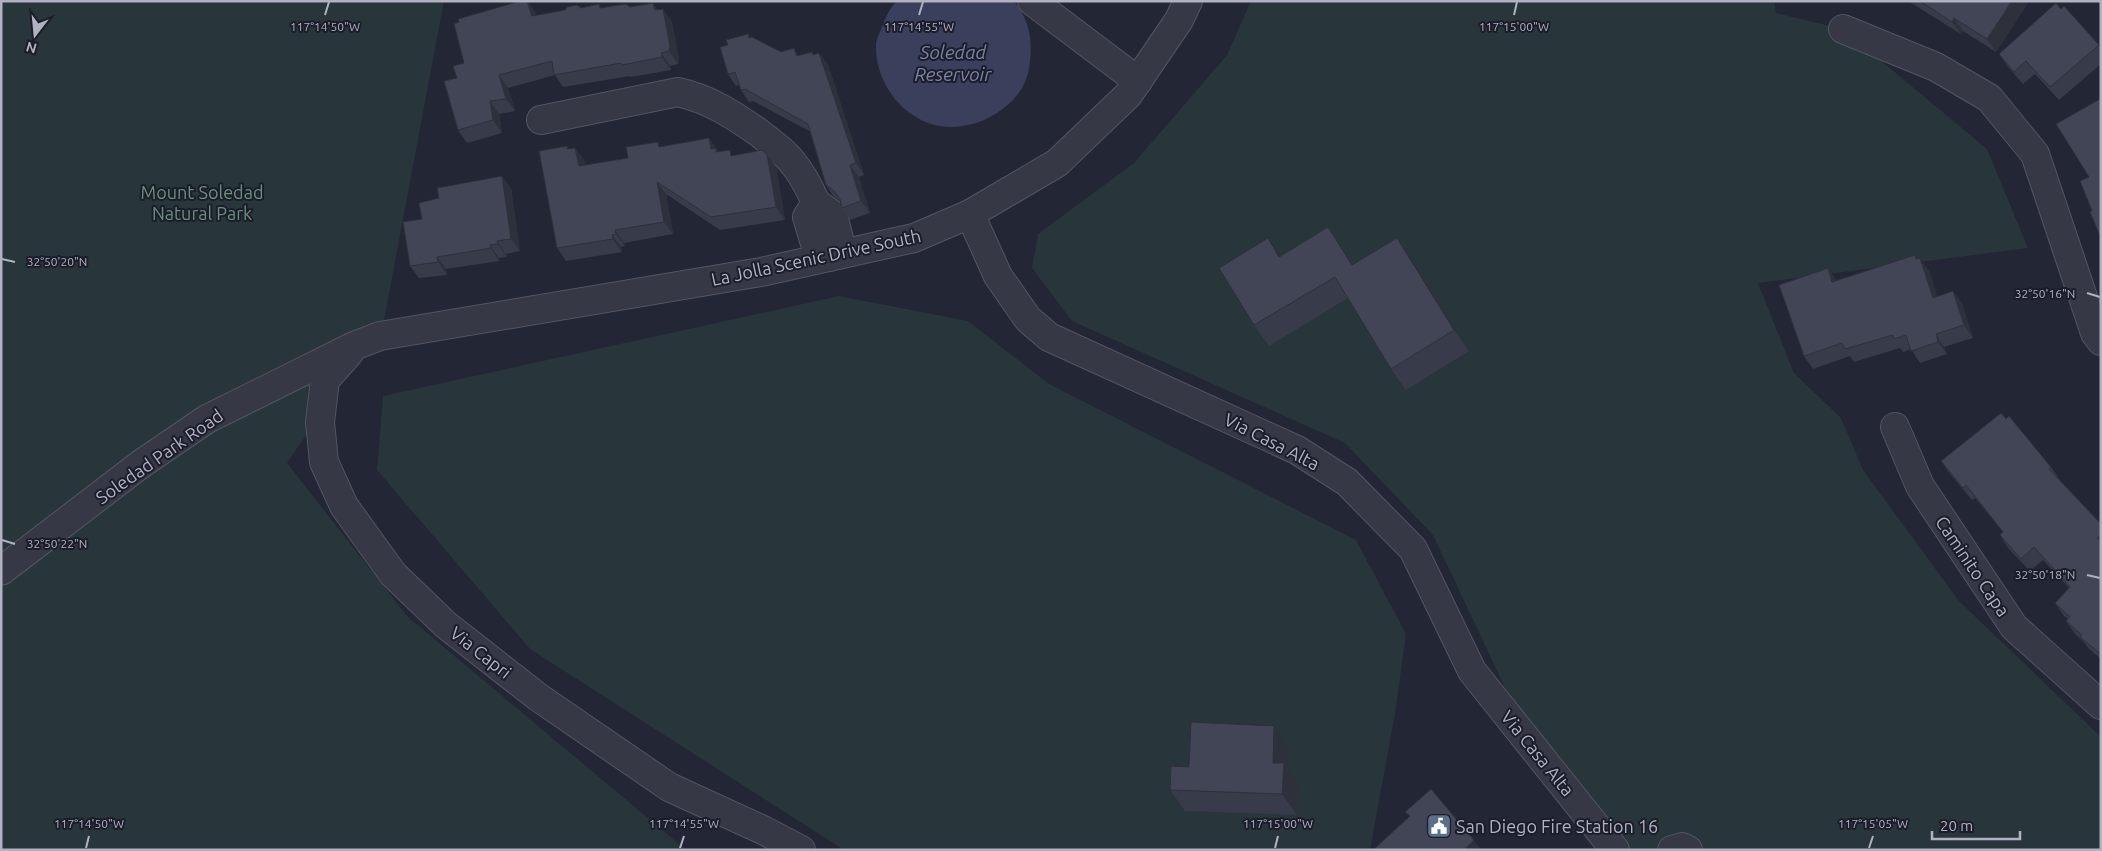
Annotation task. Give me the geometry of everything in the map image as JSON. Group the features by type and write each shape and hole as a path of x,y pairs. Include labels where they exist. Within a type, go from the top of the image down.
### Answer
{"street":[{"path":"1032,1 1138,81"},
{"name":"La Jolla Scenic Drive South","path":"354,346 380,336 761,272 914,238 970,214 1057,163 1128,95 1179,20 1188,1"},
{"path":"1843,29 1936,67 1989,98 2036,154 2095,333 2101,341"},
{"path":"541,120 678,92 697,96 726,110 781,149 798,171 816,204 833,215 839,240 829,257"},
{"name":"Via Casa Alta","path":"970,214 998,276 1028,319 1049,337 1297,450 1347,482 1413,549 1472,671 1615,850"},
{"name":"Soledad Park Road","path":"1,571 141,464 207,419 354,346"},
{"name":"Via Capri","path":"354,346 325,380 320,422 324,462 344,506 393,574 446,625 538,697 669,787 763,830 801,850"},
{"name":"Caminito Capa","path":"1895,427 1920,486 2014,627 2101,705"},
{"path":"1672,850 1682,847 1688,850"}],"green space":[{"name":"Mount Soledad Natural Park","path":"1,1 444,1 384,321 287,463 407,616 686,850 1,850"},
{"path":"1251,1 1774,1 1776,13 1843,29 1987,149 2028,248 1758,283 1794,373 1841,418 1863,470 1959,601 2101,737 2101,850 1628,850 1509,696 1433,535 1345,443 1072,321 1032,268 1038,234 1134,163 1227,55"},
{"path":"839,296 968,321 1049,384 1356,540 1406,634 1395,714 1370,850 844,850 530,649 377,470 383,396"}],"water":[{"name":"Soledad Reservoir","path":"897,1 1014,1 1027,25 1031,51 1025,83 1018,95 997,113 982,121 965,126 939,126 919,119 908,112 884,82 877,58 877,38 888,13"}],"building":[{"path":"520,1 527,1 532,16 565,10 567,7 577,5 581,8 599,4 600,8 626,4 630,7 653,3 655,10 663,9 670,46 669,51 661,53 662,57 554,75 552,61 499,75 506,99 490,101 493,120 458,130 444,81 457,78 453,66 464,63 454,24 459,22 458,19"},
{"path":"1920,1 2012,1 1987,39 1954,18 1952,22"},
{"path":"2056,3 2061,9 2064,6 2099,45 2050,87 2026,61 2014,72 1999,54"},
{"path":"748,34 749,38 752,37 781,52 794,48 797,56 812,52 813,55 819,53 856,163 850,165 861,201 842,208 840,199 826,185 808,124 745,89 741,90 735,72 728,74 720,47 728,45 726,40"},
{"path":"2100,99 2101,238 2080,181 2089,177 2056,124"},
{"path":"709,138 711,149 716,148 716,152 730,150 731,156 762,150 767,154 776,207 711,217 657,182 664,222 615,230 616,234 612,235 613,239 557,248 539,151 567,146 567,149 575,148 579,166 628,158 626,147 658,142 659,147"},
{"path":"502,176 511,239 497,241 498,244 490,245 491,248 437,257 438,262 410,266 403,222 422,219 419,203 439,198 437,188"},
{"path":"1328,227 1352,265 1397,238 1454,330 1391,369 1335,277 1254,325 1219,268 1268,238 1279,257"},
{"path":"1915,255 1916,259 1920,258 1933,298 1953,291 1964,325 1936,334 1938,342 1911,351 1906,335 1894,339 1893,335 1845,349 1842,343 1804,356 1779,285 1828,268 1832,282"},
{"path":"2001,413 2006,419 2009,416 2051,467 2049,469 2101,524 2101,535 2097,538 2101,542 2101,654 2080,637 2082,635 2066,621 2070,617 2055,603 2070,587 2034,547 2021,559 2000,535 2003,532 1966,485 1963,488 1941,461"},
{"path":"1191,722 1274,726 1273,763 1284,763 1282,794 1170,790 1171,766 1189,767"},
{"name":"San Diego Fire Station 16","path":"1431,789 1474,840 1466,848 1468,850 1373,850 1410,816 1405,812"}],"place":[{"name":"San Diego Fire Station 16","path":"1439,826"}]}
